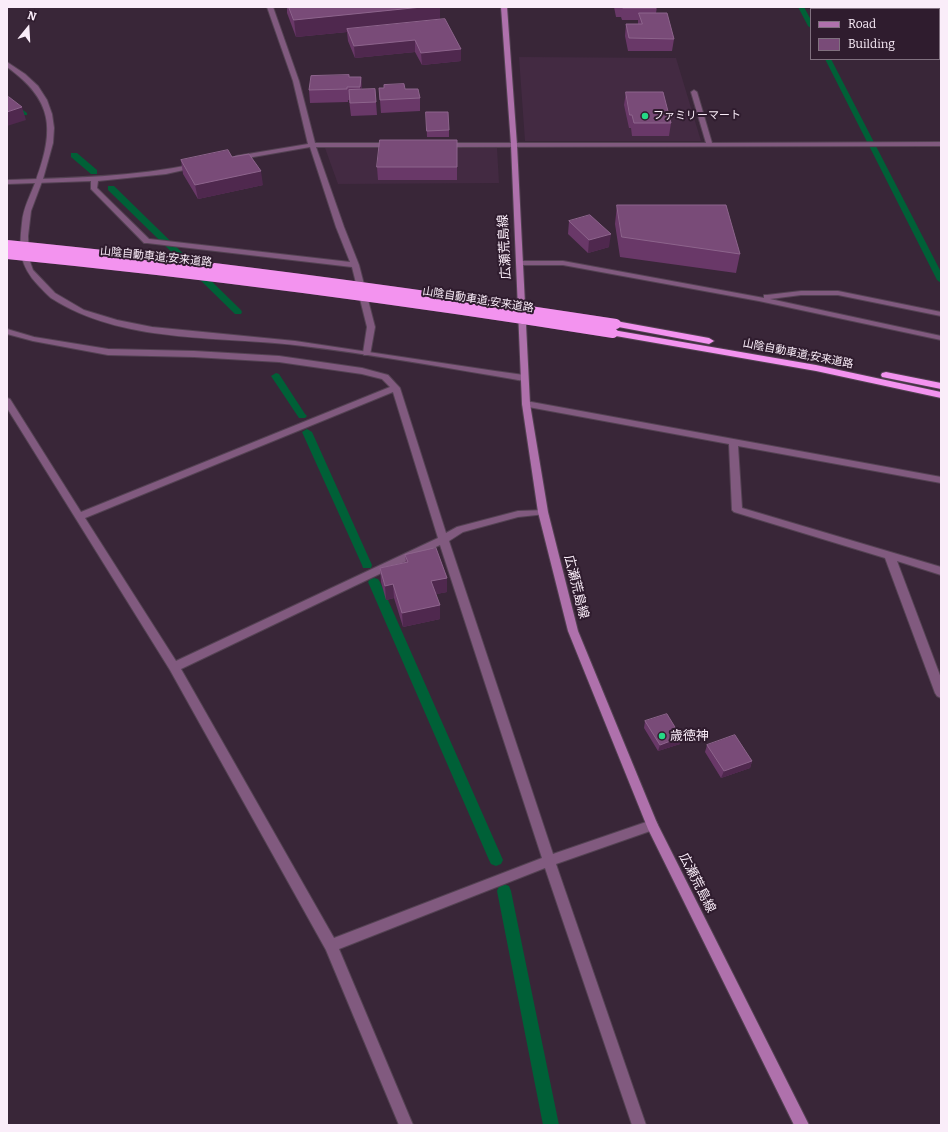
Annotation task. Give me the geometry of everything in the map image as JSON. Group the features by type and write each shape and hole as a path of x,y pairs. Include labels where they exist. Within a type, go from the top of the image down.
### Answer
{"highway":[{"name":"山陰自動車道;安来道路","path":"7,245 182,263 460,299 816,368 941,395"},
{"name":"山陰自動車道;安来道路","path":"7,254 176,271 614,328 810,360 941,386"}],"main road":[{"name":"広瀬荒島線","path":"504,7 514,145 526,404 543,512 573,631 652,825 802,1125"}],"street":[{"path":"270,7 296,81 312,145 340,227 355,265 371,327 367,353"},
{"path":"7,64 32,83 42,96 48,108 52,126 51,143 27,211 24,234 25,260 31,272 47,292 77,309 113,322 149,330 290,342 524,378"},
{"path":"694,92 710,145"},
{"path":"436,145 941,144"},
{"path":"228,160 312,145 397,145"},
{"path":"7,182 115,178 159,173 205,164"},
{"path":"95,179 93,188 147,241 355,265"},
{"path":"520,263 562,263 759,298 941,338"},
{"path":"759,298 801,292 832,293 941,314"},
{"path":"7,331 33,339 108,352 194,354 279,359 362,370 385,377 396,388 443,540 549,861 639,1125"},
{"path":"80,516 396,388"},
{"path":"7,401 174,667 331,946 406,1125"},
{"path":"526,404 606,420 941,480"},
{"path":"733,442 736,510 941,571"},
{"path":"174,667 443,540 460,529 518,514 543,512"},
{"path":"890,557 941,694"},
{"path":"331,946 549,861 652,825"}],"shaded area":[{"path":"519,57 676,58 701,141 525,141"},
{"path":"325,148 497,148 499,183 338,184"}],"building":[{"path":"289,7 422,7 294,20"},
{"path":"622,7 656,7 656,8 623,8"},
{"path":"639,13 667,13 674,39 629,38 626,24 642,24"},
{"path":"445,19 461,49 421,53 415,40 354,46 347,29"},
{"path":"349,75 349,77 361,77 360,87 347,87 347,89 309,90 311,76"},
{"path":"404,84 405,89 418,89 420,98 380,100 379,88 384,88 384,85"},
{"path":"375,89 376,102 350,103 349,90"},
{"path":"626,92 663,92 671,123 634,123 632,115 630,115"},
{"path":"9,97 22,107 7,112 7,98"},
{"path":"426,112 448,112 449,130 427,131"},
{"path":"380,140 457,140 457,167 377,167"},
{"path":"228,150 232,157 249,154 261,171 195,185 181,160"},
{"path":"617,205 726,205 740,254 622,237"},
{"path":"590,215 611,234 589,240 569,221"},
{"path":"436,548 447,578 431,581 440,605 402,613 393,584 385,586 380,568 408,562 405,555"},
{"name":"歳徳神","path":"667,714 681,737 660,745 645,721"},
{"path":"735,735 752,761 724,771 707,745"}],"waterway":[{"path":"801,7 810,24"},
{"path":"829,60 941,280"},
{"path":"7,100 25,114"},
{"path":"74,155 94,172"},
{"path":"111,188 238,312"},
{"path":"276,376 302,416"},
{"path":"307,432 367,565"},
{"path":"374,582 496,860"},
{"path":"504,891 551,1125"}],"place":[{"name":"ファミリーマート","path":"645,116"},
{"name":"歳徳神","path":"662,736"}]}
